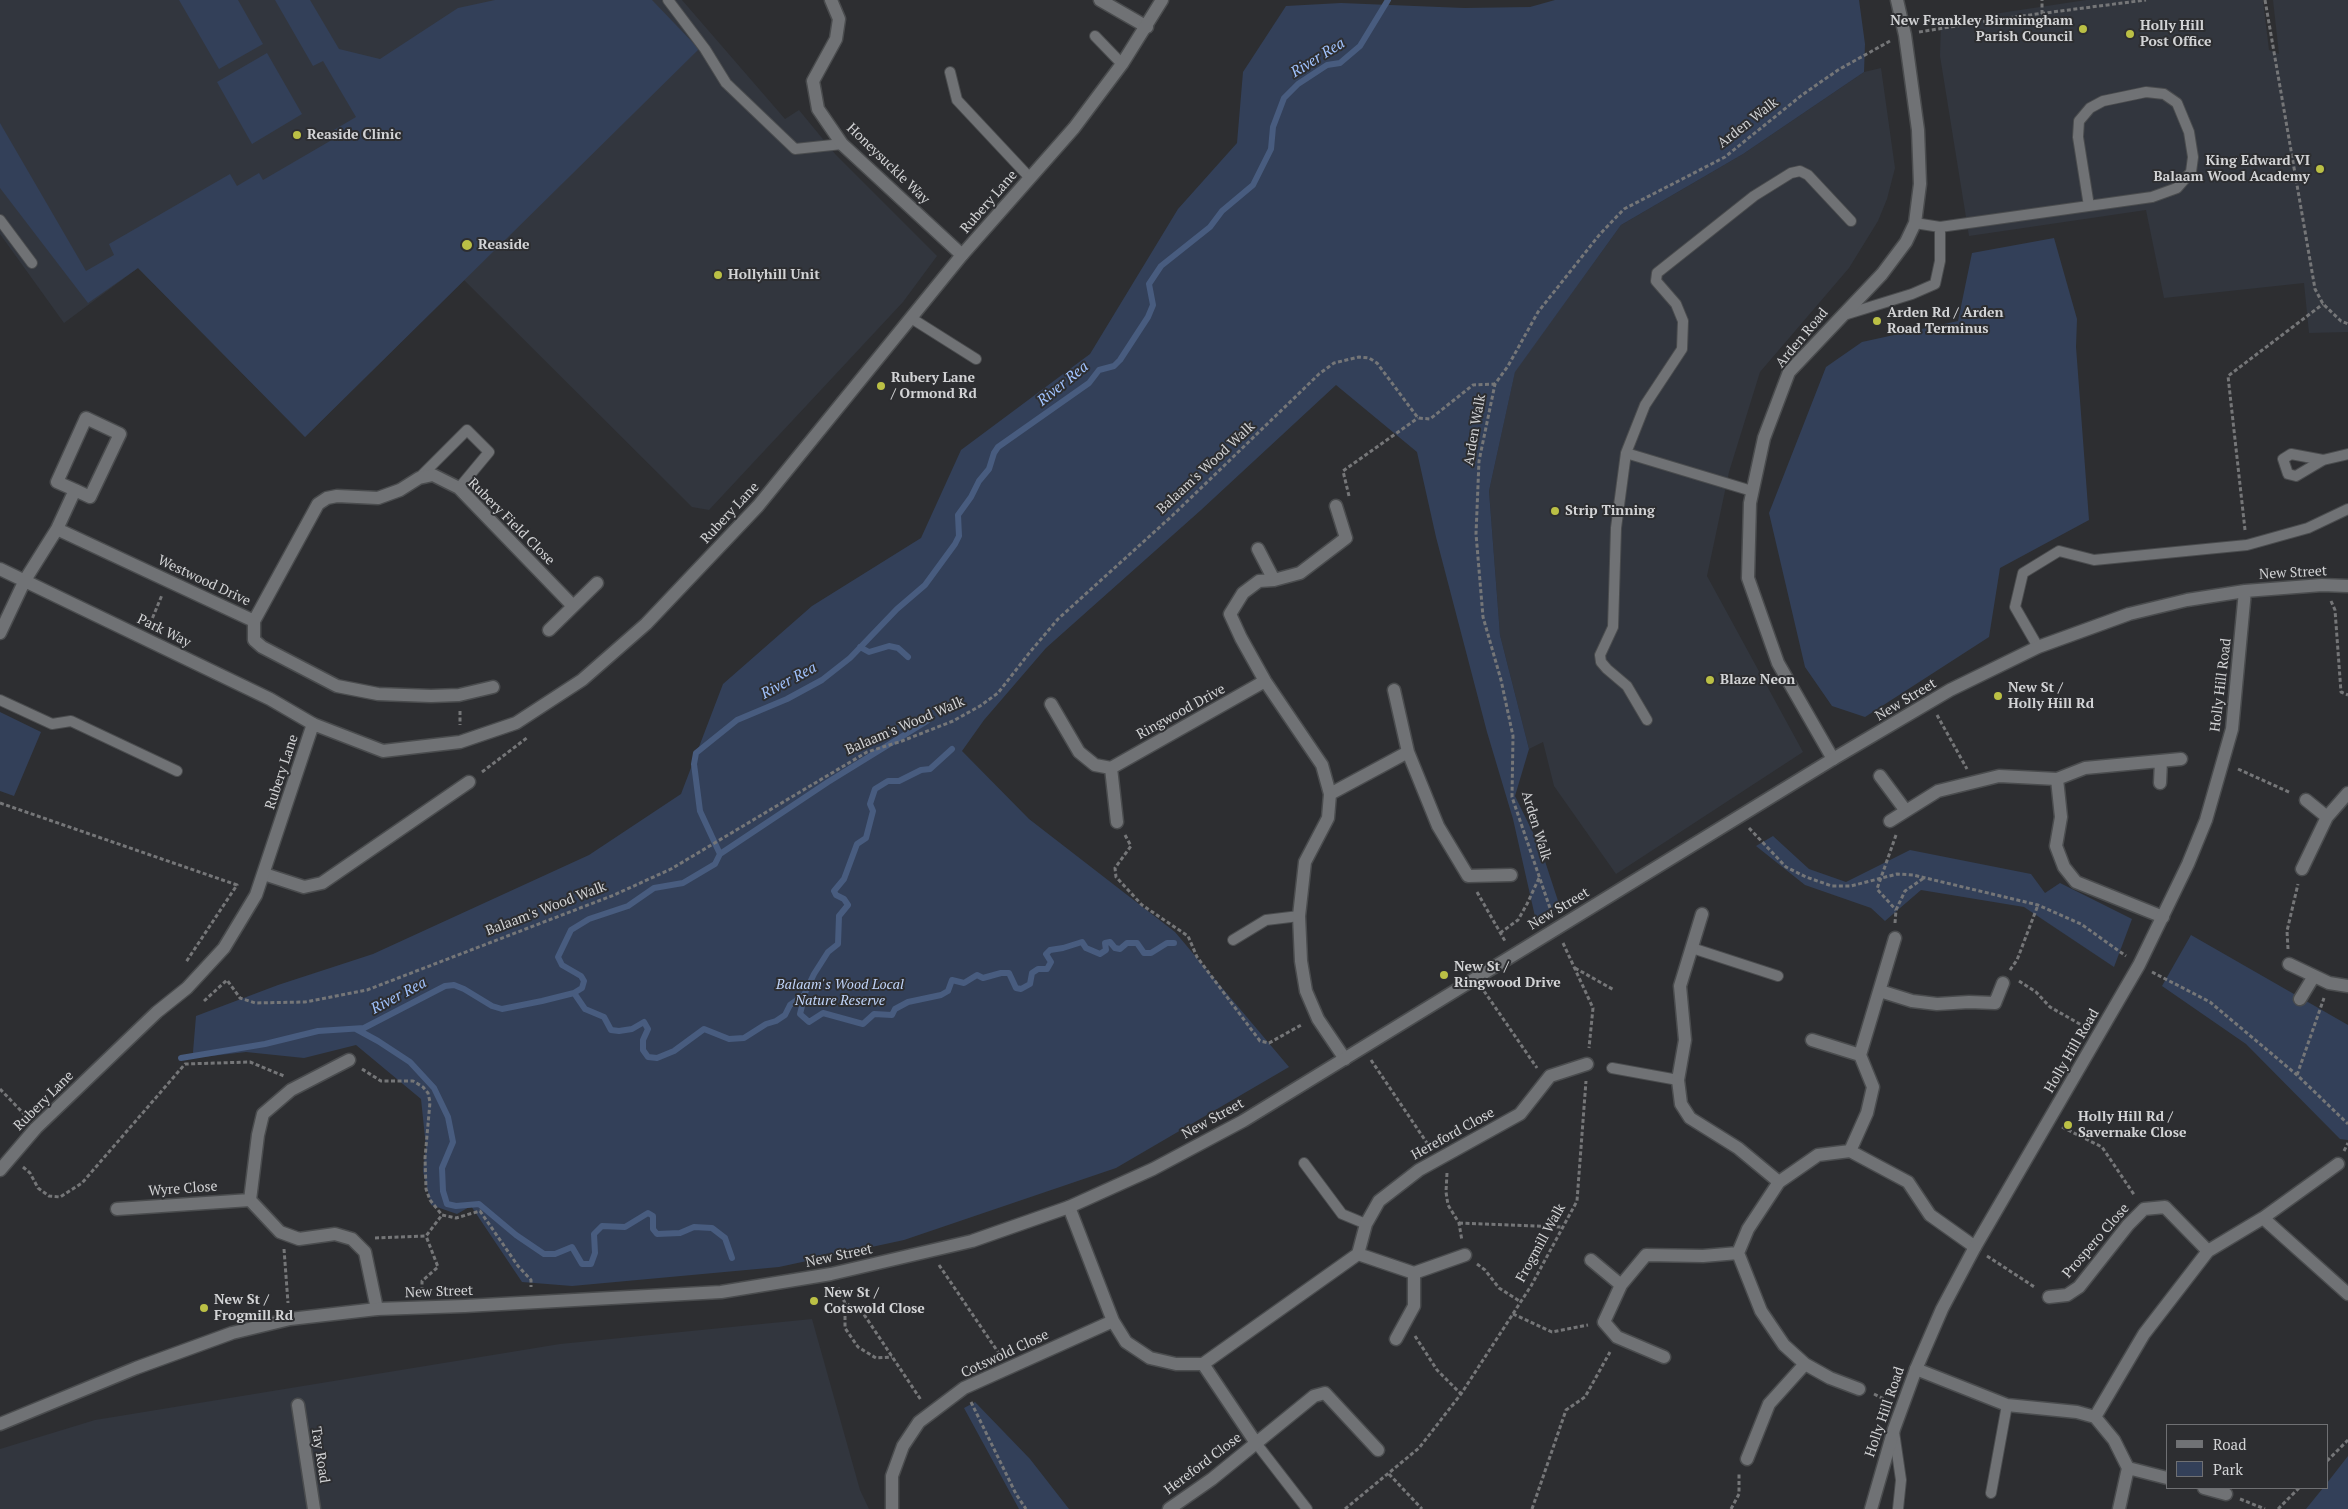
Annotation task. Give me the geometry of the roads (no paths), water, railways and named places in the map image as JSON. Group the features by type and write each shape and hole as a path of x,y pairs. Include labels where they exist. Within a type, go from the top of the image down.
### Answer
{"street":[{"name":"Honeysuckle Way","path":"831,0 839,19 836,39 813,81 818,110 842,144 962,255"},
{"path":"1100,0 1147,28"},
{"name":"Rubery Lane","path":"0,1170 36,1128 157,1012 187,988 224,948 256,895 313,724 383,751 460,742 516,723 582,680 646,624 758,506 962,255 1074,128 1147,28 1162,0"},
{"name":"Arden Road","path":"1833,759 1778,663 1748,578 1750,503 1764,438 1789,372 1840,316 1882,274 1906,242 1915,223 1920,184 1918,130 1905,35 1897,0"},
{"path":"86,418 120,434 90,497 75,490 57,482 86,418"},
{"name":"Rubery Field Close","path":"419,478 433,475 459,488 573,606"},
{"path":"254,621 318,504 327,498 337,496 378,498 400,490 419,478"},
{"path":"0,634 25,580 57,529 75,490"},
{"path":"1336,506 1346,538 1300,573 1274,580 1259,581 1243,593 1230,614 1241,638 1266,681 1322,766 1330,794 1328,818 1305,862 1299,916 1301,961 1306,991 1318,1019 1345,1059"},
{"name":"Westwood Drive","path":"57,529 254,621 254,640 262,647 337,686 378,694 460,695 493,686"},
{"path":"1258,548 1274,580"},
{"name":"Park Way","path":"0,569 270,699 313,724"},
{"path":"549,630 597,583"},
{"name":"New Street","path":"0,1424 136,1368 232,1333 290,1319 377,1308 532,1303 721,1292 831,1274 972,1241 1069,1207 1153,1169 1243,1121 1833,759 1930,703 2038,647 2129,614 2188,600 2245,591 2322,585 2348,586"},
{"name":"Holly Hill Road","path":"1871,1509 1894,1429 1916,1369 1942,1309 1975,1247 2139,964 2163,917 2202,829 2232,729 2245,591"},
{"name":"Ringwood Drive","path":"1111,768 1266,681"},
{"path":"1394,690 1408,752 1438,826 1468,876 1511,875"},
{"path":"1050,704 1079,752 1095,765 1111,768 1117,822"},
{"path":"1330,794 1408,752"},
{"path":"1890,821 1938,792 2000,776 2057,779 2085,768 2181,759"},
{"path":"2160,784 2161,761"},
{"path":"1880,776 1906,811"},
{"path":"2057,779 2062,817 2056,846 2064,867 2076,882 2163,917"},
{"path":"264,874 304,887 322,882 470,782"},
{"path":"2302,869 2327,817 2348,792"},
{"path":"2306,800 2327,817"},
{"path":"1702,914 1680,986 1685,1040 1678,1080 1681,1104 1690,1118 1738,1148 1779,1182"},
{"path":"1850,1151 1867,1113 1873,1087 1860,1055 1895,938"},
{"path":"2289,964 2329,983 2348,986"},
{"path":"2300,999 2314,976"},
{"path":"1880,991 1912,1001 1937,1004 1994,1003 2005,979"},
{"path":"1812,1040 1860,1055"},
{"path":"349,1060 296,1088 263,1114 258,1135 250,1200 280,1232 299,1239 335,1234 352,1239 365,1252 377,1308"},
{"name":"Hereford Close","path":"1358,1254 1366,1224 1379,1201 1418,1170 1520,1114 1550,1076 1587,1064"},
{"path":"1859,1389 1830,1378 1805,1364 1784,1345 1761,1311 1738,1254 1748,1229 1779,1182 1818,1155 1850,1151 1908,1182 1930,1215 1975,1247"},
{"path":"2096,1417 2144,1334 2208,1251 2263,1218 2338,1164"},
{"name":"Wyre Close","path":"117,1209 250,1200"},
{"path":"1069,1207 1113,1321 1126,1342 1150,1358 1176,1364 1203,1364 1358,1254 1414,1273 1465,1255"},
{"name":"Prospero Close","path":"2049,1297 2067,1295 2079,1287 2128,1225 2144,1209 2165,1207 2208,1251"},
{"path":"2263,1218 2348,1294"},
{"path":"1664,1357 1617,1336 1604,1322 1621,1285 1646,1255 1703,1256 1738,1254"},
{"path":"1591,1260 1621,1285"},
{"path":"1396,1339 1414,1306 1414,1273"},
{"name":"Cotswold Close","path":"892,1509 892,1476 903,1446 919,1422 964,1388 1113,1321"},
{"name":"Hereford Close","path":"1203,1364 1256,1443"},
{"path":"1747,1459 1769,1404 1805,1364"},
{"path":"1916,1369 2007,1404 2076,1412 2096,1417 2114,1440 2128,1468 2119,1509"},
{"name":"Hereford Close","path":"1169,1509 1212,1479 1314,1396 1325,1394 1378,1450"},
{"name":"Tay Road","path":"298,1405 314,1509"},
{"path":"2128,1468 2166,1478"},
{"path":"2208,1489 2226,1494"}],"lane":[{"path":"668,0 705,49 726,83 795,149 842,144"},
{"path":"1096,36 1122,64"},
{"path":"950,72 956,100 1030,178"},
{"path":"1915,223 1940,228 2152,197 2177,188 2191,172 2193,157 2189,132 2177,103 2164,94 2146,92 2103,101 2090,108 2079,121 2078,137 2089,206"},
{"path":"1647,720 1627,686 1607,669 1601,662 1600,655 1612,627 1616,528 1626,453 1645,405 1682,349 1682,321 1676,304 1656,282 1657,273 1754,196 1791,173 1800,171 1808,175 1851,221"},
{"path":"0,220 32,263"},
{"path":"1840,316 1912,294 1935,284 1940,262 1940,228"},
{"path":"911,318 976,359"},
{"path":"419,478 467,430 488,452 459,488"},
{"path":"1626,453 1752,491"},
{"path":"2323,460 2348,454"},
{"path":"2038,647 2015,607 2022,572 2058,551 2094,560 2247,545 2308,528 2348,509"},
{"path":"0,700 52,724 70,721 177,771"},
{"path":"1234,940 1266,920 1299,916"},
{"path":"1692,948 1778,976"},
{"path":"1612,1068 1678,1080"},
{"path":"1304,1163 1342,1214 1366,1224"},
{"path":"1991,1493 2007,1404"},
{"path":"1894,1429 1901,1480 1898,1509"},
{"path":"1256,1443 1307,1509"}],"waterway":[{"name":"River Rea","path":"181,1058 265,1044 318,1031 364,1028 445,986 454,985 464,989 492,1006 502,1009 574,993 582,988 584,981 581,976 562,965 558,957 571,930 589,919 628,906 654,888 683,883 715,864 720,854 700,811 694,764 696,753 737,720 787,699 822,680 850,658 897,609 925,585 955,544 959,536 958,515 971,497 979,481 989,469 998,447 1089,383 1099,370 1114,366 1120,360 1148,317 1153,305 1149,284 1161,266 1210,227 1222,211 1253,185 1271,149 1273,127 1284,98 1298,84 1327,65 1340,63 1360,46 1388,0"},
{"path":"860,647 869,652 889,646 898,648 908,657"},
{"path":"720,854 828,782 927,721"},
{"path":"574,993 585,1009 604,1017 611,1030 632,1029 644,1022 648,1029 643,1040 643,1050 648,1057 657,1058 674,1051 704,1029 729,1039 744,1038 766,1024 776,1021 785,1015 790,1005 804,995 814,974 828,952 838,944 839,916 848,905 834,891 844,879 857,844 866,838 873,811 870,804 875,789 888,781 899,781 921,770 930,769 952,749"},
{"path":"799,999 802,1006 800,1014 809,1022 823,1013 863,1024 874,1014 892,1015 895,1009 908,1002 941,995 948,991 952,980 964,983 977,975 983,978 1001,973 1009,973 1016,988 1021,989 1030,984 1032,973 1038,969 1047,969 1051,962 1046,954 1050,950 1082,942 1086,948 1100,954 1106,950 1105,943 1110,942 1115,948 1120,949 1127,943 1137,943 1144,953 1151,953 1167,943 1174,943"},
{"path":"356,1029 410,1062 434,1088 448,1117 453,1142 442,1168 443,1191 447,1204 456,1206 479,1204 516,1235 544,1254 555,1254 572,1247 582,1264 591,1264 595,1253 594,1234 602,1226 625,1227 648,1213 653,1216 653,1229 657,1234 680,1233 694,1227 712,1228 725,1238 732,1258"}],"place":[{"name":"New Frankley Birmimgham Parish Council","path":"2083,29"},
{"name":"Holly Hill Post Office","path":"2130,34"},
{"name":"Reaside Clinic","path":"297,135"},
{"name":"King Edward VI Balaam Wood Academy","path":"2320,169"},
{"name":"Reaside","path":"467,245"},
{"name":"Hollyhill Unit","path":"718,275"},
{"name":"Arden Rd / Arden Road Terminus","path":"1877,321"},
{"name":"Rubery Lane / Ormond Rd","path":"881,386"},
{"name":"Strip Tinning","path":"1555,511"},
{"name":"Blaze Neon","path":"1710,680"},
{"name":"New St / Holly Hill Rd","path":"1998,696"},
{"name":"New St / Ringwood Drive","path":"1444,975"},
{"name":"Holly Hill Rd / Savernake Close","path":"2068,1125"},
{"name":"New St / Cotswold Close","path":"814,1301"},
{"name":"New St / Frogmill Rd","path":"204,1308"}],"park label":[{"name":"Balaam's Wood Local Nature Reserve","path":"840,994"}]}
